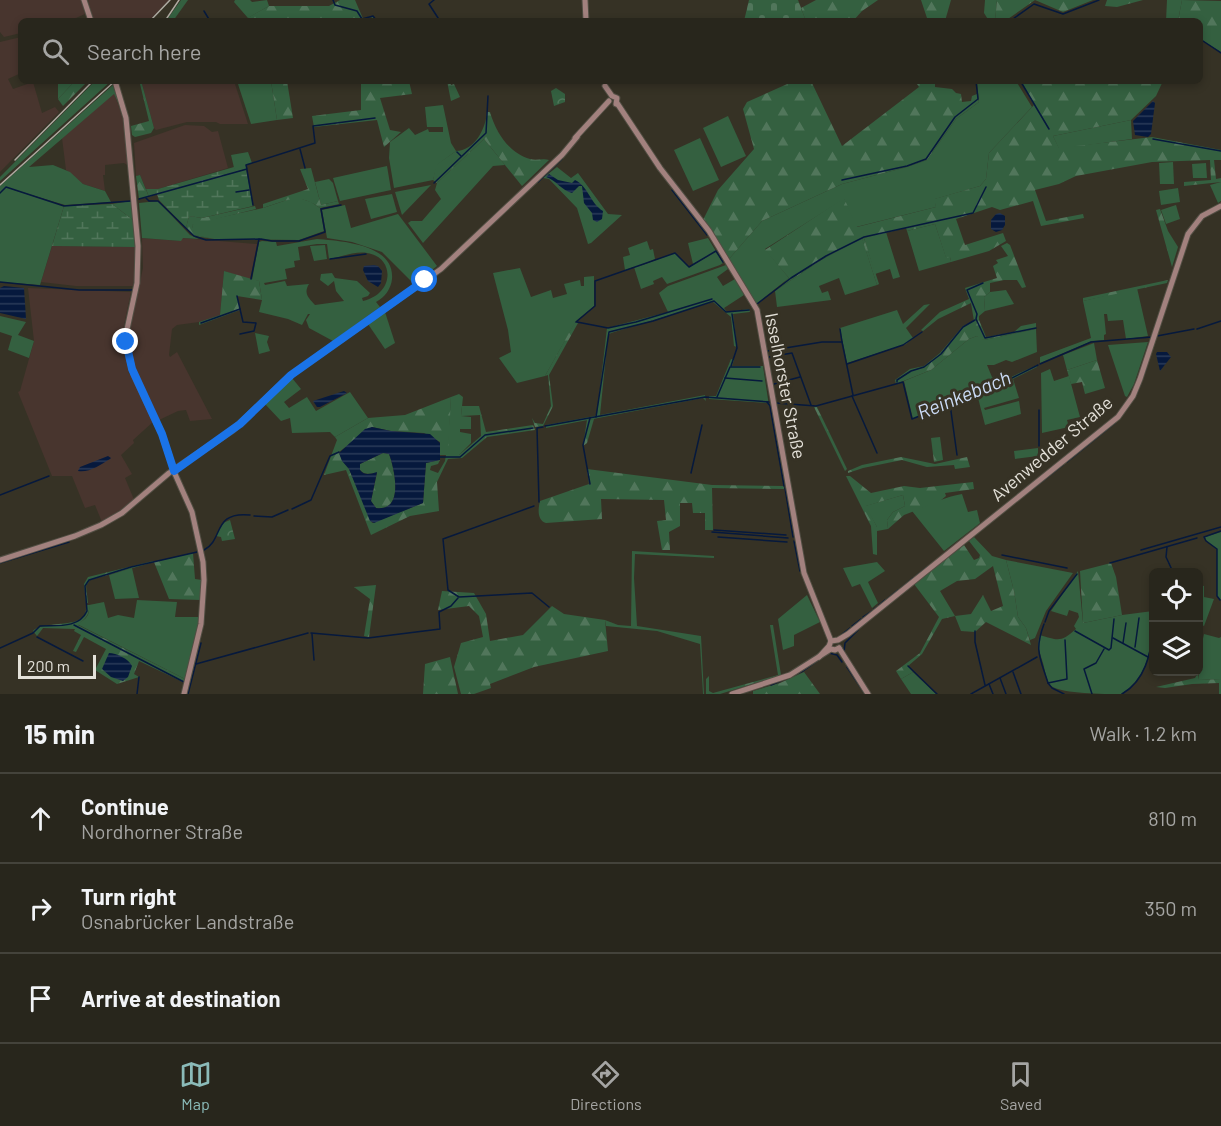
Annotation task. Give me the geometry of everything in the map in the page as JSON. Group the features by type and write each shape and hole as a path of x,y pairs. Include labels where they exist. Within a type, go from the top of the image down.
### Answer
{"street":[{"path":"84,0 90,18"},
{"path":"585,0 586,18"},
{"path":"116,84 128,130 139,257 137,284 127,325 126,344 132,369 162,434 197,529 204,580 201,624 184,694"},
{"name":"Isselhorster Straße","path":"604,84 612,101 709,231 756,310 804,573 835,644"},
{"path":"0,560 61,541 101,525 136,503 174,471 240,424 291,375 441,269 562,155 601,110 612,101"},
{"name":"Avenwedder Straße","path":"732,694 786,677 819,657 1111,423 1133,396 1188,234 1202,216 1221,206"},
{"path":"835,644 868,694"}],"shaded area":[{"path":"0,0 81,0 85,14 76,18 18,18 18,34 4,37 0,32"},
{"path":"88,0 169,0 152,18 93,18"},
{"path":"18,38 18,74 8,79 13,89 34,84 42,113 55,107 59,112 0,172 0,42"},
{"path":"142,84 235,84 248,124 187,122 156,130"},
{"path":"114,93 123,118 129,166 124,163 105,165 105,175 103,175 105,191 83,184 66,170 62,138"},
{"path":"185,125 204,126 212,132 218,131 228,168 158,189 146,189 140,175 136,176 134,143"},
{"path":"142,238 180,241 182,238 257,244 250,280 224,271 220,315 199,322 177,325 172,329 169,355 170,357 177,352 212,419 190,421 186,410 178,411 159,420 138,376 130,354 129,334 143,268"},
{"path":"52,246 135,247 136,267 133,286 76,286 41,282"},
{"path":"28,288 131,292 124,325 123,346 129,374 132,374 154,421 133,440 134,443 121,455 132,474 125,478 135,502 102,522 95,505 85,508 72,476 52,476 18,392 34,341"}],"green space":[{"path":"181,0 188,0 175,18 168,18"},
{"path":"235,0 252,2 267,0 269,6 248,18 234,2"},
{"path":"340,0 355,0 363,18 247,18 269,6 329,6"},
{"path":"749,0 798,0 805,18 745,18"},
{"path":"816,0 878,0 856,18 805,18 801,8"},
{"path":"921,0 951,0 946,18 927,18"},
{"path":"985,0 997,0 995,18 987,18 984,13"},
{"path":"997,0 1035,0 1009,18 995,18"},
{"path":"1035,0 1093,0 1063,12"},
{"path":"1107,0 1143,0 1117,7 1105,6"},
{"path":"1167,0 1182,0 1179,18 1166,18"},
{"path":"1182,0 1221,1 1221,52 1203,41 1203,18 1179,18"},
{"path":"58,84 72,84 58,99"},
{"path":"72,84 85,84 63,106 58,99"},
{"path":"92,84 108,84 0,181 0,177"},
{"path":"114,84 120,107 114,94 29,167 53,165 70,172 83,184 105,191 111,202 65,205 8,188 64,206 40,285 0,282 0,186"},
{"path":"140,84 142,84 154,128 151,133 135,137 132,135 131,126 149,121"},
{"path":"238,84 271,84 277,120 251,124"},
{"path":"271,84 287,84 293,118 277,120"},
{"path":"361,84 410,84 412,94 380,98 390,130 401,132 384,147 377,120 314,127 312,116 361,110"},
{"path":"448,84 454,84 460,97 451,101"},
{"path":"787,84 812,84 842,146 919,87 917,84 935,84 935,87 952,89 961,94 962,102 971,101 972,96 977,94 979,102 956,119 927,160 842,184 762,221 729,259 703,220 718,190 754,149 743,109 747,102"},
{"path":"977,84 1018,84 1032,107 989,153 986,179 980,186 935,199 936,207 856,227 844,199 765,249 789,278 756,304 729,259 762,221 842,184 927,160 956,119 979,102"},
{"path":"1022,84 1162,84 1156,96 1131,120 1053,136 1059,148 1152,137 1221,150 1221,160 1214,160 1216,179 1221,178 1221,182 1184,186 1184,182 1211,180 1210,160 1152,162 1076,176 1059,184 1035,190 1046,221 1083,214 1084,218 1041,226 1033,201 1000,210 992,207 956,219 965,245 1003,233 1006,241 989,251 951,262 950,257 946,258 935,224 907,231 906,228 864,238 879,284 877,285 862,239 821,260 775,291 789,278 765,250 844,198 857,227 936,207 934,199 980,186 986,179 989,153 1034,105"},
{"path":"556,88 565,94 565,102 554,106 551,91"},
{"path":"443,105 451,143 456,151 437,165 433,180 394,188 389,158 390,142 409,128 415,135 428,129 429,132 443,132 443,127 427,127 425,107"},
{"path":"487,112 490,112 504,141 516,152 530,159 549,160 522,186 484,139 437,183 433,180 436,165 456,151 468,147 478,138"},
{"path":"728,116 746,156 721,167 703,128"},
{"path":"1131,120 1132,139 1059,149 1053,136"},
{"path":"700,138 719,180 693,191 674,150"},
{"path":"484,139 505,165 493,166 423,243 408,223 422,221 441,199 435,190 437,183"},
{"path":"248,152 252,163 246,165 246,169 235,172 231,155"},
{"path":"1173,162 1174,184 1160,184 1159,163"},
{"path":"1206,163 1207,178 1193,178 1192,164"},
{"path":"387,166 391,190 340,201 333,178"},
{"path":"234,167 236,172 246,169 253,206 202,218 189,216 186,228 159,200 157,194 149,197 146,189 158,189"},
{"path":"557,167 571,178 578,173 608,214 622,215 591,243 588,244 577,208 549,179 543,178"},
{"path":"311,168 321,205 338,201 339,204 320,208 305,200 292,199 263,208 263,204 308,189 300,169"},
{"path":"140,175 149,197 139,199 136,176"},
{"path":"329,179 333,183 338,201 321,205 315,182"},
{"path":"1221,182 1221,201 1218,203 1210,185"},
{"path":"431,185 402,215 395,192"},
{"path":"1178,188 1180,202 1161,205 1159,191"},
{"path":"392,194 397,212 371,219 365,199"},
{"path":"296,197 320,208 324,231 299,240 214,239 194,235 192,225 195,223 263,208"},
{"path":"131,201 133,220 112,204"},
{"path":"158,201 190,235 199,239 183,238 181,241 142,238 139,203"},
{"path":"112,204 133,220 135,247 52,246 64,206"},
{"path":"345,205 351,228 398,214 437,266 414,284 382,252 352,242 327,238 322,210"},
{"path":"1176,205 1180,219 1166,224 1161,210"},
{"path":"255,206 256,209 192,225 195,235 214,239 194,236 186,228 189,216 202,218"},
{"path":"1160,209 1168,231 1178,247 1172,267 1156,210"},
{"path":"935,224 946,257 950,257 951,262 919,271 907,231"},
{"path":"886,232 900,277 893,279 890,269 875,274 864,238"},
{"path":"708,238 723,263 720,265 667,284 662,277 653,281 654,284 641,289 634,267 625,270 623,257 630,255 628,248 647,241 650,250 653,249 655,259 637,267 675,253 689,267 714,253 693,264 688,243"},
{"path":"862,238 877,285 845,295 839,278 819,286 822,293 828,291 831,300 777,307 775,291 821,260"},
{"path":"317,239 352,243 376,251 391,267 392,279 389,289 376,302 380,307 333,341 309,328 306,320 310,314 302,325 259,312 262,300 259,281 252,280 259,242 276,242 277,246","holes":["327,244 329,259 353,253 367,253 383,261 388,276 381,291 374,297 363,301 362,298 370,293 357,281 335,278 332,273 321,274 320,280 328,286 334,281 336,291 344,301 315,305 307,293 309,284 287,286 285,281 265,285 264,283 287,279 285,269 295,267 294,261 300,260 298,247"]},
{"path":"1007,243 1010,245 1026,287 1022,288 1017,280 990,283 990,292 984,297 985,311 979,316 979,320 986,337 1014,332 1021,326 1036,323 1036,329 984,340 977,336 969,339 931,370 896,384 895,380 910,369 924,366 940,353 963,326 974,321 971,303 938,319 923,331 921,330 940,312 969,299 965,288 997,278 993,266 998,263 996,260 1008,256 1001,246"},
{"path":"325,245 327,259 314,261 310,246"},
{"path":"726,265 728,269 717,277 723,286 735,279 744,295 724,308 727,312 749,309 750,312 733,314 737,347 734,346 731,317 713,302 611,333 608,335 600,415 705,395 706,401 703,398 546,428 546,425 597,414 607,328 668,312 659,293 668,286"},
{"path":"520,268 531,297 551,290 553,298 567,294 564,284 580,280 581,286 584,286 584,277 594,276 594,306 576,321 545,376 517,383 499,358 511,352 508,330 493,273"},
{"path":"224,271 259,281 262,300 237,296 240,310 199,325 199,322 220,315"},
{"path":"1168,280 1167,283 1083,301 1083,298"},
{"path":"1137,288 1148,336 1126,339 1123,320 1108,321 1107,314 1104,314 1106,334 1104,340 1092,341 1040,363 1040,357 1091,338 1083,301"},
{"path":"1006,290 1014,304 985,311 984,297 990,292"},
{"path":"930,304 906,328 913,338 906,344 847,363 840,328 897,310 903,324 924,305"},
{"path":"385,312 395,343 385,349 368,324"},
{"path":"0,316 26,322 18,335 34,341 29,358 8,350 12,336 0,332"},
{"path":"575,322 578,323 549,375 553,406 543,426 535,427 532,418 535,423 543,424 551,406 548,375 545,376"},
{"path":"1036,329 1037,352 1012,362 1006,360 987,365 992,377 1000,376 1002,381 1037,365 1013,379 1019,398 984,408 985,410 1019,401 1021,414 985,425 977,394 913,419 904,381 931,370 969,339 977,336 984,340"},
{"path":"255,333 269,336 267,342 270,351 259,354"},
{"path":"1148,342 1134,384 1127,397 1108,345"},
{"path":"1094,343 1097,360 1067,370 1063,355"},
{"path":"731,359 734,360 732,366 763,366 769,406 767,403 709,399 709,396 716,396"},
{"path":"1097,360 1105,388 1085,394 1082,382 1071,384 1067,370"},
{"path":"1050,369 1054,381 1069,376 1080,417 1067,420 1069,427 1042,433 1041,373"},
{"path":"292,378 301,389 284,402 289,408 307,397 316,411 350,392 368,418 335,437 330,432 292,433 290,418 281,421 265,404"},
{"path":"459,394 463,397 461,416 471,417 471,429 460,429 460,432 471,434 471,443 459,455 447,455 451,397"},
{"path":"451,397 448,455 459,455 481,436 480,415 461,416 462,406 479,406 486,432 533,425 535,430 487,437 462,458 448,459 437,482 439,511 410,516 371,535 346,470 324,475 337,440 335,437 368,418 405,415","holes":["372,427 424,433 440,442 440,455 446,455 445,461 438,473 430,470 431,466 438,464 440,460 426,463 423,503 372,523 349,469 339,452"]},
{"path":"814,407 817,407 847,469 845,471"},
{"path":"594,419 587,443 583,446 587,420"},
{"path":"940,437 943,460 934,462 931,438"},
{"path":"1038,448 1038,456 1015,459 1014,451"},
{"path":"383,453 389,454 393,470 394,497 385,507 376,508 371,501 377,473 364,473 360,470 360,464"},
{"path":"901,457 935,464 967,457 970,467 955,469 954,465 927,467 902,460 848,473 862,465"},
{"path":"587,469 712,485 784,486 784,489 712,488 713,530 705,530 705,513 693,513 692,503 680,503 680,526 669,532 670,550 662,550 657,521 666,520 664,500 601,499 602,519 543,522 539,511 540,501 589,484"},
{"path":"846,476 850,476 871,493 904,486 920,488 973,482 974,489 945,493 946,496 940,501 904,515 888,529 887,520 893,512 905,506 903,495 866,506 877,527 877,555 873,554 871,526"},
{"path":"962,494 968,512 977,510 980,523 944,551 912,511"},
{"path":"903,495 905,506 893,512 887,520 888,529 877,531 865,506"},
{"path":"230,520 235,539 222,541 221,537 216,536 223,523"},
{"path":"1221,532 1221,600 1217,596 1217,549 1205,537"},
{"path":"974,537 992,556 1006,560 1018,617 1026,628 1031,645 986,622 975,632 961,631 955,616 942,619 922,654 908,666 913,672 901,679 896,671 920,653 939,617 914,584 964,545 974,560 979,558 980,555 969,541","holes":["993,566 1003,606 991,611 983,595 971,614 955,616 940,591 957,581 975,579"]},
{"path":"632,551 714,556 714,558 635,554 637,626 701,636 704,694 700,644 657,631 606,626 605,620 618,625 631,626"},
{"path":"193,553 195,579 202,580 201,600 169,599 154,562"},
{"path":"1006,560 1073,573 1046,611 1035,638 1030,640 1026,628 1018,617"},
{"path":"154,562 90,580 86,586 88,603 86,603 84,584 88,577"},
{"path":"877,562 885,571 868,582 878,603 872,608 860,584 852,587 843,568"},
{"path":"1111,563 1116,577 1122,615 1083,623 1080,571"},
{"path":"132,568 139,598 115,599 109,575"},
{"path":"1078,571 1083,623 1149,612 1149,653 1144,668 1131,687 1121,694 1065,691 1051,686 1039,649 1040,635 1060,639 1067,636 1076,629 1074,626 1079,617 1078,613 1069,610 1067,616 1051,611"},
{"path":"376,585 369,637 364,636 370,599 354,587"},
{"path":"1203,586 1204,597 1214,599 1204,626"},
{"path":"442,591 474,593 486,614 490,641 523,635 552,606 564,614 605,620 608,651 534,667 490,684 491,688 474,694 461,694 454,667 461,643 483,637 479,616 469,606 438,610"},
{"path":"807,595 820,622 794,635 794,646 783,650 778,619"},
{"path":"137,600 177,602 175,617 200,617 185,679 77,624 87,617 89,605 104,602 108,618 118,615 134,618"},
{"path":"86,605 89,605 88,614 78,625 185,679 185,683 139,661 134,674 139,677 117,684 95,670 106,649 84,637 76,652 73,651 81,635 74,631 75,629 43,628 37,636 33,631 39,627 81,619"},
{"path":"770,625 773,625 781,675 720,694 706,694 706,679 709,676 709,691 713,693 778,675"},
{"path":"1204,634 1221,637 1221,679 1199,680 1199,676 1203,676"},
{"path":"450,657 458,694 423,694 425,664"},
{"path":"804,672 820,694 753,694 753,691 780,683"},
{"path":"913,672 936,694 911,694 901,679"},
{"path":"1198,676 1199,680 1221,679 1221,694 1219,694 1219,683 1156,687"}],"water":[{"path":"1153,101 1155,103 1151,134 1148,137 1135,135 1133,121"},
{"path":"549,174 558,180 572,183 575,180 582,186 572,193 546,177"},
{"path":"582,186 603,211 602,219 597,222 593,220 592,213 584,203"},
{"path":"1000,213 1005,216 1005,225 1002,230 996,232 991,229 991,220"},
{"path":"374,265 382,271 381,283 378,287 368,281 363,270 364,266"},
{"path":"4,286 24,288 26,319 0,313 0,288"},
{"path":"1167,352 1171,357 1160,371 1156,354"},
{"path":"344,391 347,393 320,407 317,407 313,401"},
{"path":"372,427 430,434 440,443 440,460 426,463 423,503 374,523 370,521 349,469 339,453 365,429","holes":["383,453 389,454 395,479 394,497 385,507 376,508 371,501 377,472 364,473 360,470 360,464"]},
{"path":"108,456 111,458 94,468 78,471 80,467"},
{"path":"109,653 122,657 132,666 128,677 123,681 111,677 102,669"}],"waterway":[{"path":"333,0 335,5 357,11 361,18"},
{"path":"434,0 429,4 438,18"},
{"path":"1014,18 1034,4 1063,14 1099,0"},
{"path":"204,11 208,18"},
{"path":"366,18 373,16 375,18"},
{"path":"1203,41 1221,53"},
{"path":"842,180 907,166 926,159 955,117 978,99 976,84"},
{"path":"1022,84 1049,129"},
{"path":"434,183 486,133 488,96"},
{"path":"139,199 247,169 246,165 315,143 313,126 375,118"},
{"path":"1153,139 1221,151"},
{"path":"300,149 305,168"},
{"path":"457,152 461,156"},
{"path":"538,182 562,159"},
{"path":"247,170 253,205"},
{"path":"0,193 6,187 64,206 131,201"},
{"path":"757,304 791,278 826,256 864,237 973,213 986,187"},
{"path":"236,192 249,190"},
{"path":"672,190 707,235"},
{"path":"146,198 149,201 158,201 194,236 206,240 299,241 325,232 321,209 341,205"},
{"path":"251,279 259,239"},
{"path":"576,322 595,306 595,281 675,253 689,267 716,251 723,262"},
{"path":"330,259 366,254"},
{"path":"0,282 79,290 133,290"},
{"path":"983,283 967,290 985,338 1036,328"},
{"path":"237,296 243,322 256,323 254,331 240,334"},
{"path":"577,322 608,328 712,299"},
{"path":"596,417 609,332 653,321 714,301 726,312 749,310"},
{"path":"201,323 240,309"},
{"path":"731,366 737,348 732,314"},
{"path":"897,382 911,371 924,367 941,354 963,327 975,320"},
{"name":"Reinkebach","path":"1197,329 1221,321"},
{"path":"840,329 842,342"},
{"name":"Reinkebach","path":"1157,336 1194,329"},
{"path":"847,364 903,345 922,332"},
{"name":"Reinkebach","path":"1040,364 1091,342 1152,337"},
{"path":"767,351 822,342 842,342 853,395"},
{"path":"769,357 792,353 811,405"},
{"name":"Reinkebach","path":"776,403 816,406 903,382 912,419 1002,383 1038,365"},
{"path":"717,397 730,367 760,367"},
{"path":"1137,393 1146,369"},
{"path":"774,384 800,377"},
{"path":"725,378 762,381"},
{"path":"852,396 877,453"},
{"name":"Reinkebach","path":"545,426 705,397 769,402"},
{"path":"767,402 770,406 784,486"},
{"path":"950,404 957,455"},
{"path":"1039,410 1039,446"},
{"path":"590,418 583,445 590,484"},
{"path":"1067,462 1115,423"},
{"path":"691,473 702,425"},
{"path":"539,502 537,428 543,427"},
{"name":"Reinkebach","path":"438,457 460,457 485,435 533,428"},
{"name":"Reinkebach","path":"292,509 311,500 330,456 339,452"},
{"path":"1025,495 1063,465"},
{"path":"0,495 49,476"},
{"path":"785,488 793,537"},
{"path":"534,506 443,539 448,590 459,597 532,593 549,607"},
{"name":"Reinkebach","path":"254,516 272,517 288,510"},
{"name":"Reinkebach","path":"204,550 230,517 250,515"},
{"path":"1141,550 1221,527"},
{"path":"714,530 786,535"},
{"path":"1220,600 1217,596 1217,549 1204,537 1221,531"},
{"path":"712,532 788,538"},
{"path":"718,537 787,542"},
{"path":"1110,563 1197,538"},
{"path":"794,541 800,571"},
{"path":"0,563 69,542"},
{"path":"1167,547 1166,557 1171,568"},
{"name":"Reinkebach","path":"0,648 33,633 40,626 66,625 79,621 87,611 85,586 89,580 131,567 197,552"},
{"path":"1002,555 1067,568"},
{"path":"916,576 927,567"},
{"path":"1045,622 1049,611 1077,574"},
{"path":"900,589 913,578"},
{"path":"887,599 898,590"},
{"path":"311,633 368,638 440,629 439,612 451,606 458,598"},
{"path":"879,605 885,600"},
{"path":"863,617 872,611"},
{"path":"1135,647 1139,618"},
{"path":"852,626 861,619"},
{"path":"1075,631 1109,650 1114,619"},
{"path":"1123,643 1126,623"},
{"path":"1044,624 1039,641 1041,660 1048,683 1052,688 1064,694"},
{"path":"74,625 184,682"},
{"path":"841,635 850,628"},
{"path":"844,652 845,643 858,630"},
{"path":"975,631 975,642 985,685"},
{"path":"196,664 308,633"},
{"path":"312,634 314,660"},
{"path":"37,637 83,661"},
{"path":"1113,638 1148,657"},
{"path":"1048,683 1067,679 1065,640"},
{"path":"188,694 201,643"},
{"path":"1092,694 1084,669 1096,663 1104,649"},
{"path":"1122,694 1142,674 1149,652"},
{"path":"829,653 837,655 842,662"},
{"path":"971,694 1037,657"},
{"path":"771,685 803,671 820,659"},
{"path":"908,666 937,694"},
{"path":"847,667 865,694"},
{"path":"1013,672 1021,694"},
{"path":"137,694 139,677"},
{"path":"1000,678 1006,694"},
{"path":"989,684 993,694"}],"railway":[{"path":"153,18 170,0"},
{"path":"167,18 179,0"},
{"path":"15,160 90,84"},
{"path":"0,185 112,84"}],"route":[{"path":"126,342 132,369 162,434 174,471 240,424 283,381 425,280"}]}
